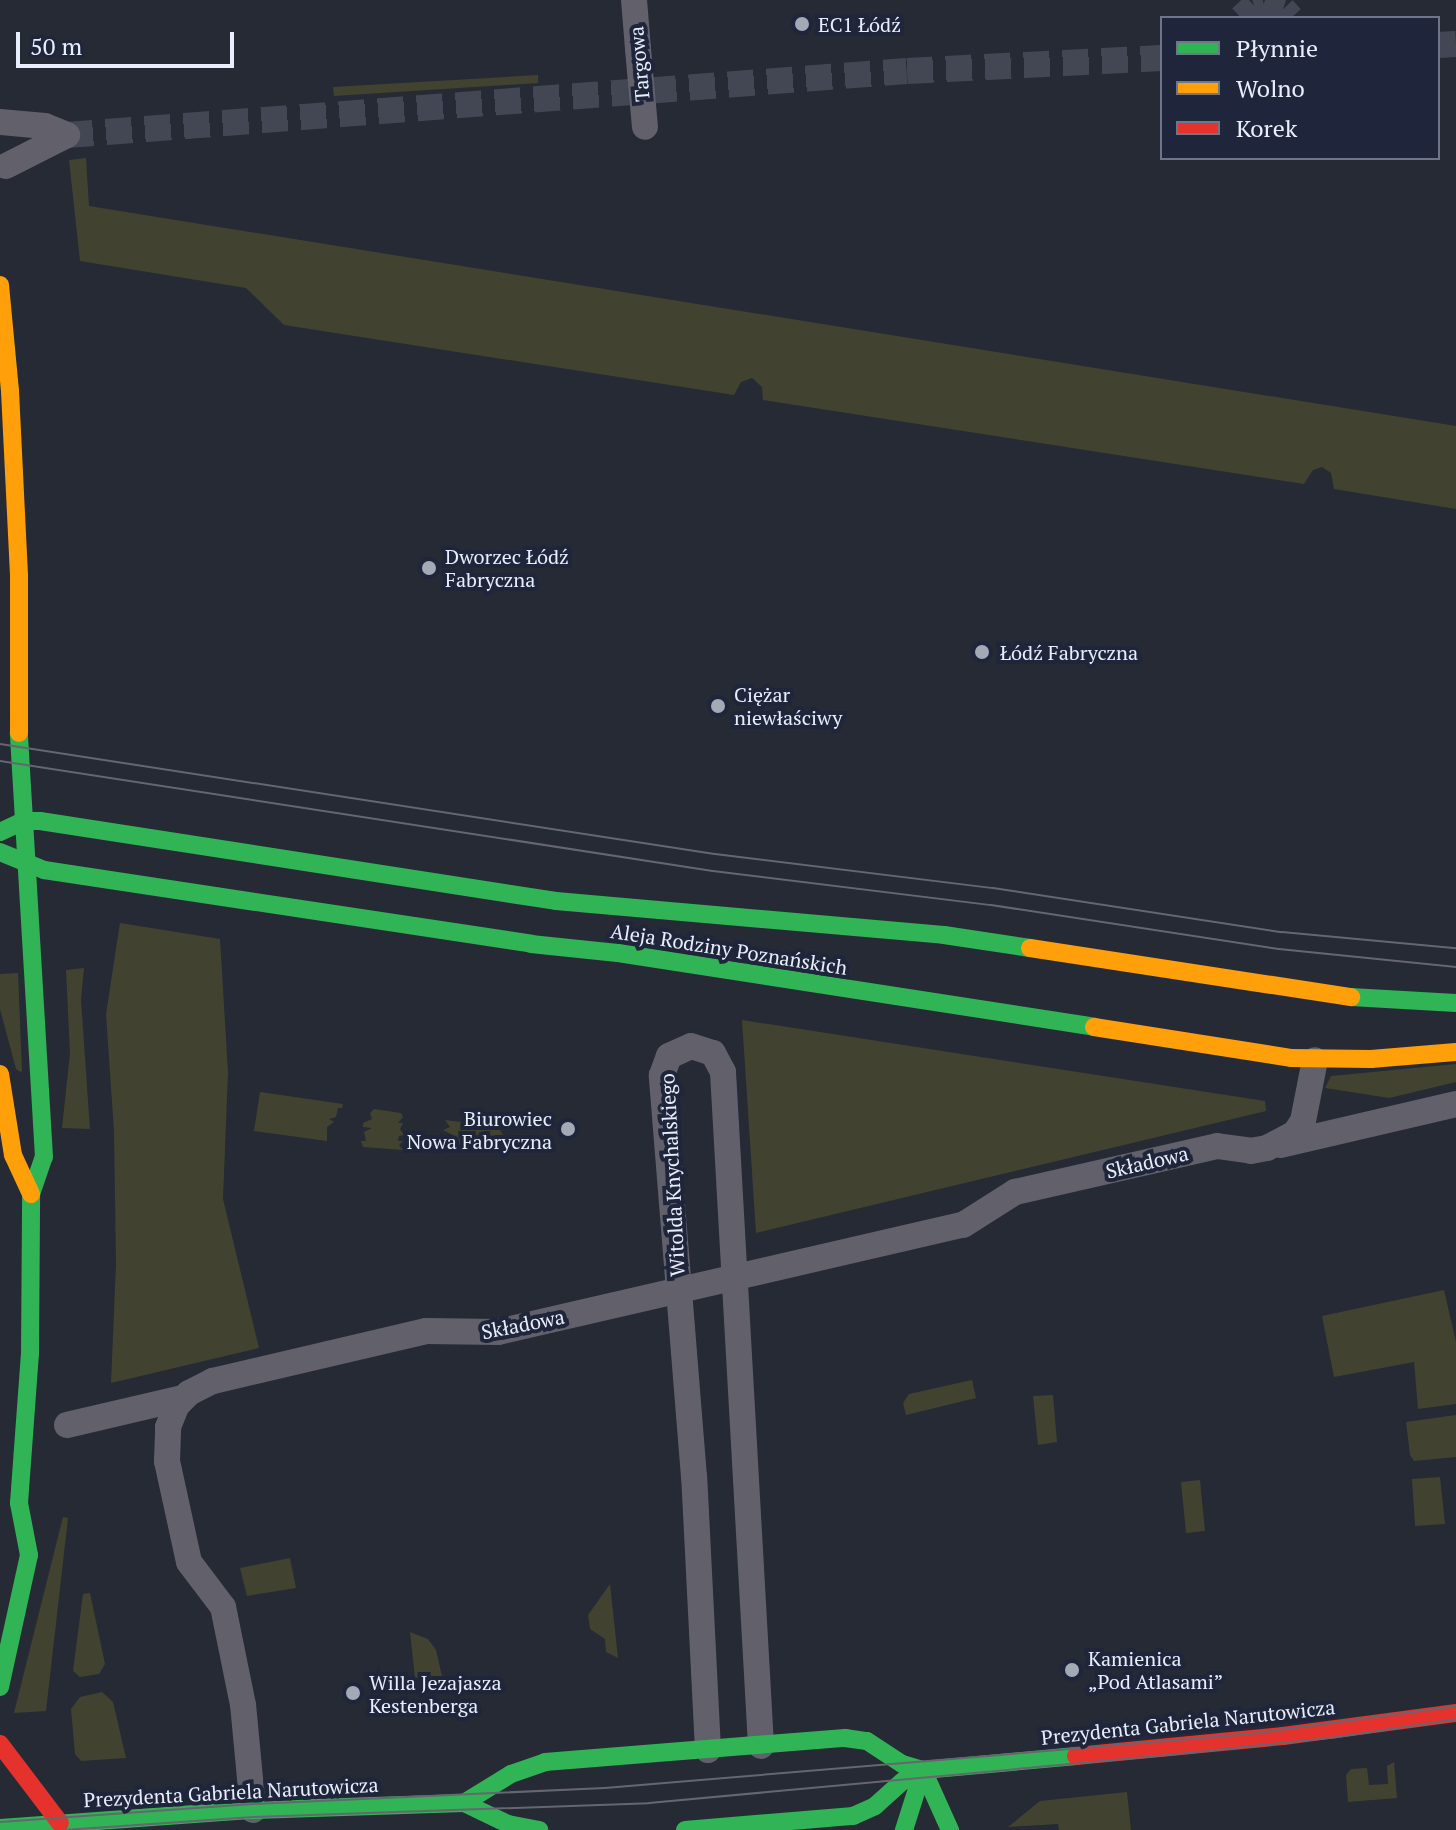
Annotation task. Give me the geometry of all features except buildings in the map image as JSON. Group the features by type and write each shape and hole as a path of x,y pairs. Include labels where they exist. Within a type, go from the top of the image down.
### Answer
{"street":[{"name":"Targowa","path":"634,0 645,127"},
{"path":"0,122 45,126 67,135 6,166"},
{"path":"0,285 18,520 17,696 44,1157 31,1194 30,1354 19,1503 29,1555 0,1687"},
{"path":"0,832 24,821"},
{"name":"Aleja Rodziny Poznańskich","path":"24,821 556,901 944,935 1353,997 1456,1003"},
{"name":"Aleja Rodziny Poznańskich","path":"0,852 27,866 96,878 1315,1060 1456,1052"},
{"name":"Witolda Knychalskiego","path":"708,1750 694,1477 662,1075 669,1056 691,1046 713,1053 723,1072 761,1746"},
{"path":"1280,1145 1303,1121 1315,1060"},
{"path":"0,1074 13,1155 31,1194"},
{"name":"Składowa","path":"67,1425 182,1398 213,1381 426,1331 485,1334 963,1225 1015,1192 1217,1146 1251,1151 1456,1104"},
{"path":"182,1398 168,1427 167,1461 189,1562 223,1607 243,1705 253,1810"},
{"path":"6,1525 19,1503"},
{"name":"Prezydenta Gabriela Narutowicza","path":"480,1814 511,1774 545,1762 857,1739 876,1746 902,1764 923,1770 1283,1736 1456,1713"},
{"path":"0,1744 60,1823"},
{"path":"904,1830 923,1770"},
{"path":"923,1770 950,1830"},
{"name":"Prezydenta Gabriela Narutowicza","path":"685,1830 853,1816 875,1806 903,1781 923,1770"},
{"name":"Prezydenta Gabriela Narutowicza","path":"0,1828 253,1810 480,1814 539,1830"}],"green space":[{"path":"538,75 538,83 334,96 333,87"},
{"path":"86,158 89,206 1456,426 1456,509 1334,489 1331,473 1322,467 1313,470 1304,484 763,400 762,387 752,378 741,382 734,395 284,325 246,288 80,261 69,160"},
{"path":"120,923 220,939 228,1072 223,1199 259,1348 111,1383 116,1264 114,1131 106,1014"},
{"path":"84,968 81,1000 90,1129 62,1128 70,1053 66,970"},
{"path":"18,973 20,1072 16,1069 0,1009 0,974"},
{"path":"742,1020 1265,1101 1266,1111 756,1233"},
{"path":"1456,1064 1456,1082 1389,1098 1325,1088 1331,1076"},
{"path":"260,1092 343,1104 342,1108 338,1108 336,1117 329,1119 334,1122 327,1127 327,1141 254,1131"},
{"path":"374,1109 401,1113 403,1117 398,1123 403,1123 400,1129 404,1135 399,1136 398,1141 403,1141 399,1145 403,1150 363,1147 361,1141 366,1141 364,1132 372,1128 363,1127 363,1123 372,1119 370,1113"},
{"path":"445,1120 500,1123 503,1134 498,1137 506,1143 454,1148 459,1143 448,1142 453,1135 443,1130 450,1127"},
{"path":"1444,1290 1456,1342 1456,1404 1418,1409 1414,1362 1334,1377 1322,1316"},
{"path":"972,1380 976,1398 906,1415 903,1403 909,1394"},
{"path":"1053,1395 1057,1442 1038,1445 1033,1396"},
{"path":"1456,1415 1456,1457 1414,1461 1410,1455 1406,1422"},
{"path":"1440,1477 1445,1524 1415,1526 1412,1479"},
{"path":"1200,1480 1205,1531 1186,1533 1181,1482"},
{"path":"63,1517 68,1518 46,1711 14,1713"},
{"path":"290,1558 296,1588 247,1596 240,1568"},
{"path":"610,1584 618,1658 606,1652 605,1639 590,1629 588,1615"},
{"path":"90,1593 105,1664 99,1674 80,1677 73,1671 83,1594"},
{"path":"410,1632 428,1639 436,1650 442,1676 415,1678"},
{"path":"102,1692 113,1702 126,1758 81,1761 75,1754 71,1709 80,1697"},
{"path":"1394,1762 1397,1798 1348,1802 1346,1775 1351,1769 1367,1768 1369,1785 1388,1784 1387,1766"},
{"path":"1127,1792 1131,1830 1059,1830 1058,1824 1008,1827 1040,1801"}],"tunnel":[{"path":"1243,16 1254,6 1264,3 1283,9 1289,16"},
{"path":"1440,45 1456,44"},
{"path":"67,135 907,71 1160,58"}],"tram line":[{"path":"0,744 715,854 993,888 1282,932 1456,948"},
{"path":"0,761 713,871 991,905 1279,949 1456,967"},
{"path":"0,1822 252,1804 605,1788 1250,1734 1456,1706"},
{"path":"64,1830 254,1817 649,1803 1168,1755 1331,1738 1456,1719"}],"traffic: fast":[{"path":"0,1687 29,1555 19,1503 30,1354 31,1194 44,1157 19,733"},
{"path":"0,832 24,821 40,821 556,901 944,935 1030,948"},
{"path":"0,852 44,870 531,944 618,953 1094,1027"},
{"path":"1351,997 1456,1003"},
{"path":"464,1803 511,1774 545,1762 845,1738 867,1741 902,1764 923,1770 1076,1756"},
{"path":"923,1770 950,1830"},
{"path":"685,1830 853,1816 875,1806 903,1781 923,1770"},
{"path":"904,1830 923,1770"},
{"path":"0,1828 253,1810 464,1803 508,1824 539,1830"}],"traffic: slow":[{"path":"0,285 10,391 19,576"},
{"path":"19,576 19,733"},
{"path":"1030,948 1351,997"},
{"path":"1094,1027 1291,1058 1371,1059 1456,1052"},
{"path":"0,1074 13,1155 31,1194"}],"traffic: jam":[{"path":"1076,1756 1283,1736 1456,1713"},
{"path":"0,1744 60,1823"}],"place":[{"name":"EC1 Łódź","path":"802,24"},
{"name":"Dworzec Łódź Fabryczna","path":"429,568"},
{"name":"Łódź Fabryczna","path":"982,652"},
{"name":"Ciężar niewłaściwy","path":"718,706"},
{"name":"Biurowiec Nowa Fabryczna","path":"568,1129"},
{"name":"Kamienica „Pod Atlasami”","path":"1072,1670"},
{"name":"Willa Jezajasza Kestenberga","path":"353,1693"}]}
